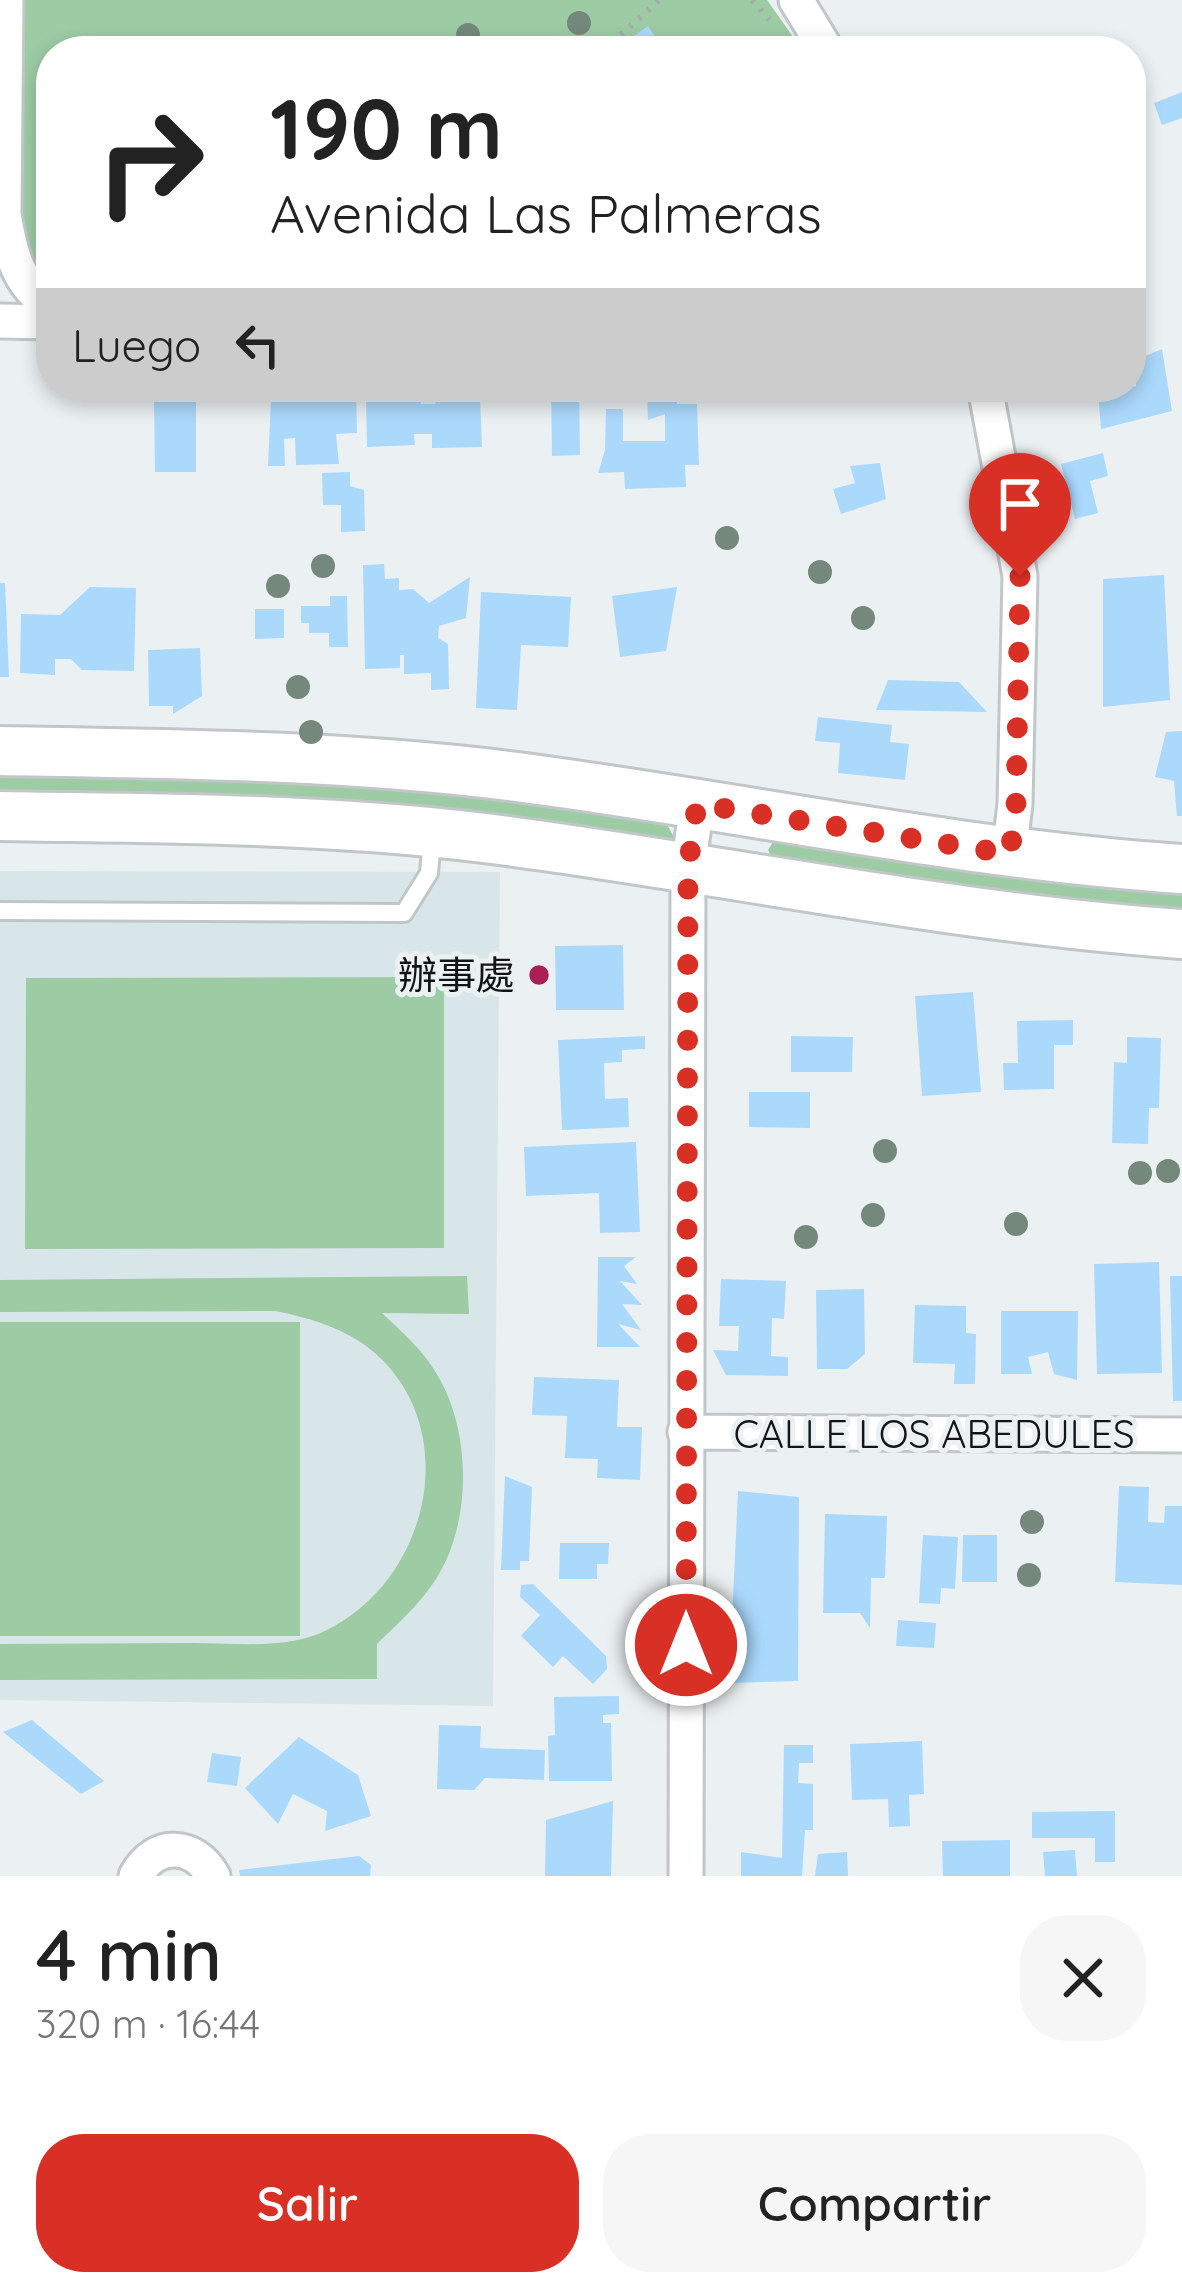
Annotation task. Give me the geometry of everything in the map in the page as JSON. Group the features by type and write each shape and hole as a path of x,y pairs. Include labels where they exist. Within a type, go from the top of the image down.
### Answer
{"main road":[{"path":"0,751 314,757 516,777 1010,854 1182,869"},
{"path":"0,816 309,821 432,832 1004,918 1182,934"},
{"path":"775,882 764,871 759,856 761,840 784,819"}],"street":[{"path":"6,0 2,219 13,263 36,293"},
{"path":"796,0 818,36"},
{"path":"0,321 36,322"},
{"path":"988,402 1020,576 1016,805 1010,854"},
{"path":"686,1876 688,868 697,804"},
{"name":"CALLE LOS ABEDULES","path":"686,1432 1182,1435"},
{"path":"136,1876 155,1854 181,1849 205,1862 213,1876"}],"lane":[{"path":"0,911 404,913 428,873 432,832"}],"path":[{"path":"619,36 659,0"}],"shaded area":[{"path":"0,871 500,872 493,1706 0,1700"}],"green space":[{"path":"14,0 767,0 792,36 36,36 36,266 20,246"},
{"path":"0,766 321,772 665,821 674,837 665,847 0,798"},
{"path":"773,842 947,862 1182,880 1182,916 1088,911 772,858 768,850"},
{"path":"444,977 444,1248 25,1249 26,978"},
{"path":"467,1276 469,1314 382,1313 438,1376 457,1425 463,1480 461,1508 446,1559 421,1599 377,1644 377,1679 0,1680 0,1644 261,1644 327,1630 362,1607 390,1577 410,1541 422,1502 426,1462 419,1423 403,1386 375,1353 328,1326 275,1311 0,1312 0,1280"},
{"path":"0,1322 300,1322 300,1636 0,1636"}],"building":[{"path":"648,26 655,36 634,36"},
{"path":"1182,92 1182,118 1162,125 1154,103"},
{"path":"1162,349 1172,411 1101,429 1099,402 1146,402 1146,356"},
{"path":"154,402 196,402 196,472 155,472"},
{"path":"271,402 356,402 357,433 336,434 339,464 296,465 295,438 284,439 285,466 268,466"},
{"path":"366,402 480,402 482,447 432,448 432,434 414,434 415,445 367,447"},
{"path":"551,402 579,402 580,455 552,456"},
{"path":"647,402 697,404 699,465 685,465 686,487 625,489 624,472 598,473 605,450 606,409 623,409 623,441 665,441 665,414 648,420"},
{"path":"1103,453 1108,476 1090,481 1098,513 1075,519 1061,464"},
{"path":"880,463 886,499 841,514 833,489 855,483 850,466"},
{"path":"350,472 350,486 364,490 365,531 341,532 341,505 323,505 322,473"},
{"path":"384,564 385,579 399,578 399,590 413,589 429,603 470,577 466,618 439,626 438,638 448,644 449,689 431,690 431,673 404,674 404,655 400,655 400,668 365,669 363,565"},
{"path":"1164,575 1170,700 1103,707 1103,579"},
{"path":"0,583 5,583 9,677 0,677"},
{"path":"90,587 136,588 134,671 82,670 71,659 55,659 55,675 20,673 21,614 60,615"},
{"path":"677,587 666,651 620,657 612,596"},
{"path":"481,592 571,597 568,647 521,645 517,710 476,708"},
{"path":"330,596 347,596 348,647 329,647 329,633 309,633 309,623 301,623 301,606 330,606"},
{"path":"255,609 284,609 284,638 255,639"},
{"path":"200,648 202,696 173,714 173,706 149,706 148,650"},
{"path":"888,680 959,682 987,712 876,710"},
{"path":"818,717 892,725 890,742 909,744 905,780 838,773 840,743 815,741"},
{"path":"1182,731 1182,816 1177,816 1174,781 1155,777 1166,732"},
{"path":"623,945 624,1010 556,1010 555,946"},
{"path":"973,992 981,1092 922,1096 915,996"},
{"path":"1073,1020 1073,1045 1054,1045 1054,1089 1004,1090 1003,1063 1018,1063 1017,1021"},
{"path":"645,1036 645,1049 622,1050 622,1062 604,1063 605,1099 628,1098 629,1127 562,1130 558,1040"},
{"path":"791,1036 853,1037 852,1072 791,1072"},
{"path":"1127,1037 1161,1038 1159,1108 1149,1108 1148,1144 1112,1143 1114,1062 1127,1063"},
{"path":"749,1092 810,1092 810,1128 749,1127"},
{"path":"636,1142 640,1232 600,1233 599,1193 526,1196 524,1147"},
{"path":"598,1257 636,1257 624,1266 637,1284 620,1281 642,1305 622,1304 641,1330 618,1324 640,1347 597,1347"},
{"path":"1159,1262 1162,1373 1097,1374 1094,1264"},
{"path":"1170,1276 1182,1276 1182,1401 1173,1401"},
{"path":"721,1279 786,1281 784,1319 772,1318 771,1356 788,1357 788,1376 726,1375 713,1350 738,1351 739,1326 719,1326"},
{"path":"864,1289 865,1354 847,1369 817,1369 816,1290"},
{"path":"915,1305 966,1306 966,1333 976,1334 975,1384 954,1384 955,1364 913,1363"},
{"path":"1001,1311 1078,1311 1077,1380 1054,1374 1048,1352 1028,1357 1032,1374 1001,1374"},
{"path":"534,1377 619,1380 617,1427 642,1427 640,1480 597,1478 598,1459 565,1458 567,1416 532,1415"},
{"path":"505,1476 532,1487 529,1561 520,1561 520,1570 501,1570"},
{"path":"1119,1486 1149,1487 1148,1522 1164,1523 1165,1506 1182,1506 1182,1585 1115,1582"},
{"path":"738,1491 799,1497 798,1681 729,1683"},
{"path":"825,1514 887,1516 885,1578 871,1578 870,1628 860,1613 823,1613"},
{"path":"923,1535 958,1537 955,1589 941,1588 940,1604 919,1603"},
{"path":"963,1535 997,1535 997,1582 962,1582"},
{"path":"560,1543 609,1543 608,1564 597,1564 597,1579 559,1579"},
{"path":"533,1584 606,1656 607,1669 593,1684 563,1656 553,1667 521,1636 540,1615 520,1597 521,1585"},
{"path":"898,1620 936,1623 934,1648 896,1646"},
{"path":"619,1696 619,1714 603,1715 603,1723 611,1723 612,1781 549,1781 548,1736 555,1735 554,1697"},
{"path":"32,1720 104,1781 81,1794 3,1732"},
{"path":"439,1725 481,1726 480,1748 545,1750 544,1780 485,1778 474,1790 437,1789"},
{"path":"299,1737 358,1775 371,1816 325,1831 327,1811 293,1794 278,1824 245,1788"},
{"path":"922,1741 924,1794 909,1795 910,1826 889,1827 888,1799 852,1800 850,1744"},
{"path":"784,1745 813,1745 813,1763 799,1763 798,1783 813,1784 813,1830 805,1830 802,1876 741,1876 741,1852 782,1858"},
{"path":"212,1753 241,1757 237,1786 207,1782"},
{"path":"613,1801 611,1876 545,1876 546,1820"},
{"path":"1115,1811 1115,1862 1095,1862 1095,1838 1032,1838 1032,1812"},
{"path":"1010,1840 1010,1876 943,1876 942,1841"},
{"path":"1075,1850 1077,1876 1045,1876 1043,1852"},
{"path":"847,1852 848,1876 815,1876 818,1854"},
{"path":"359,1856 371,1865 370,1876 240,1876 239,1870"}],"place":[{"name":"辦事處","path":"539,975"}],"route":[{"path":"686,1645 688,868 697,804 1010,854 1016,805 1020,576"}]}
